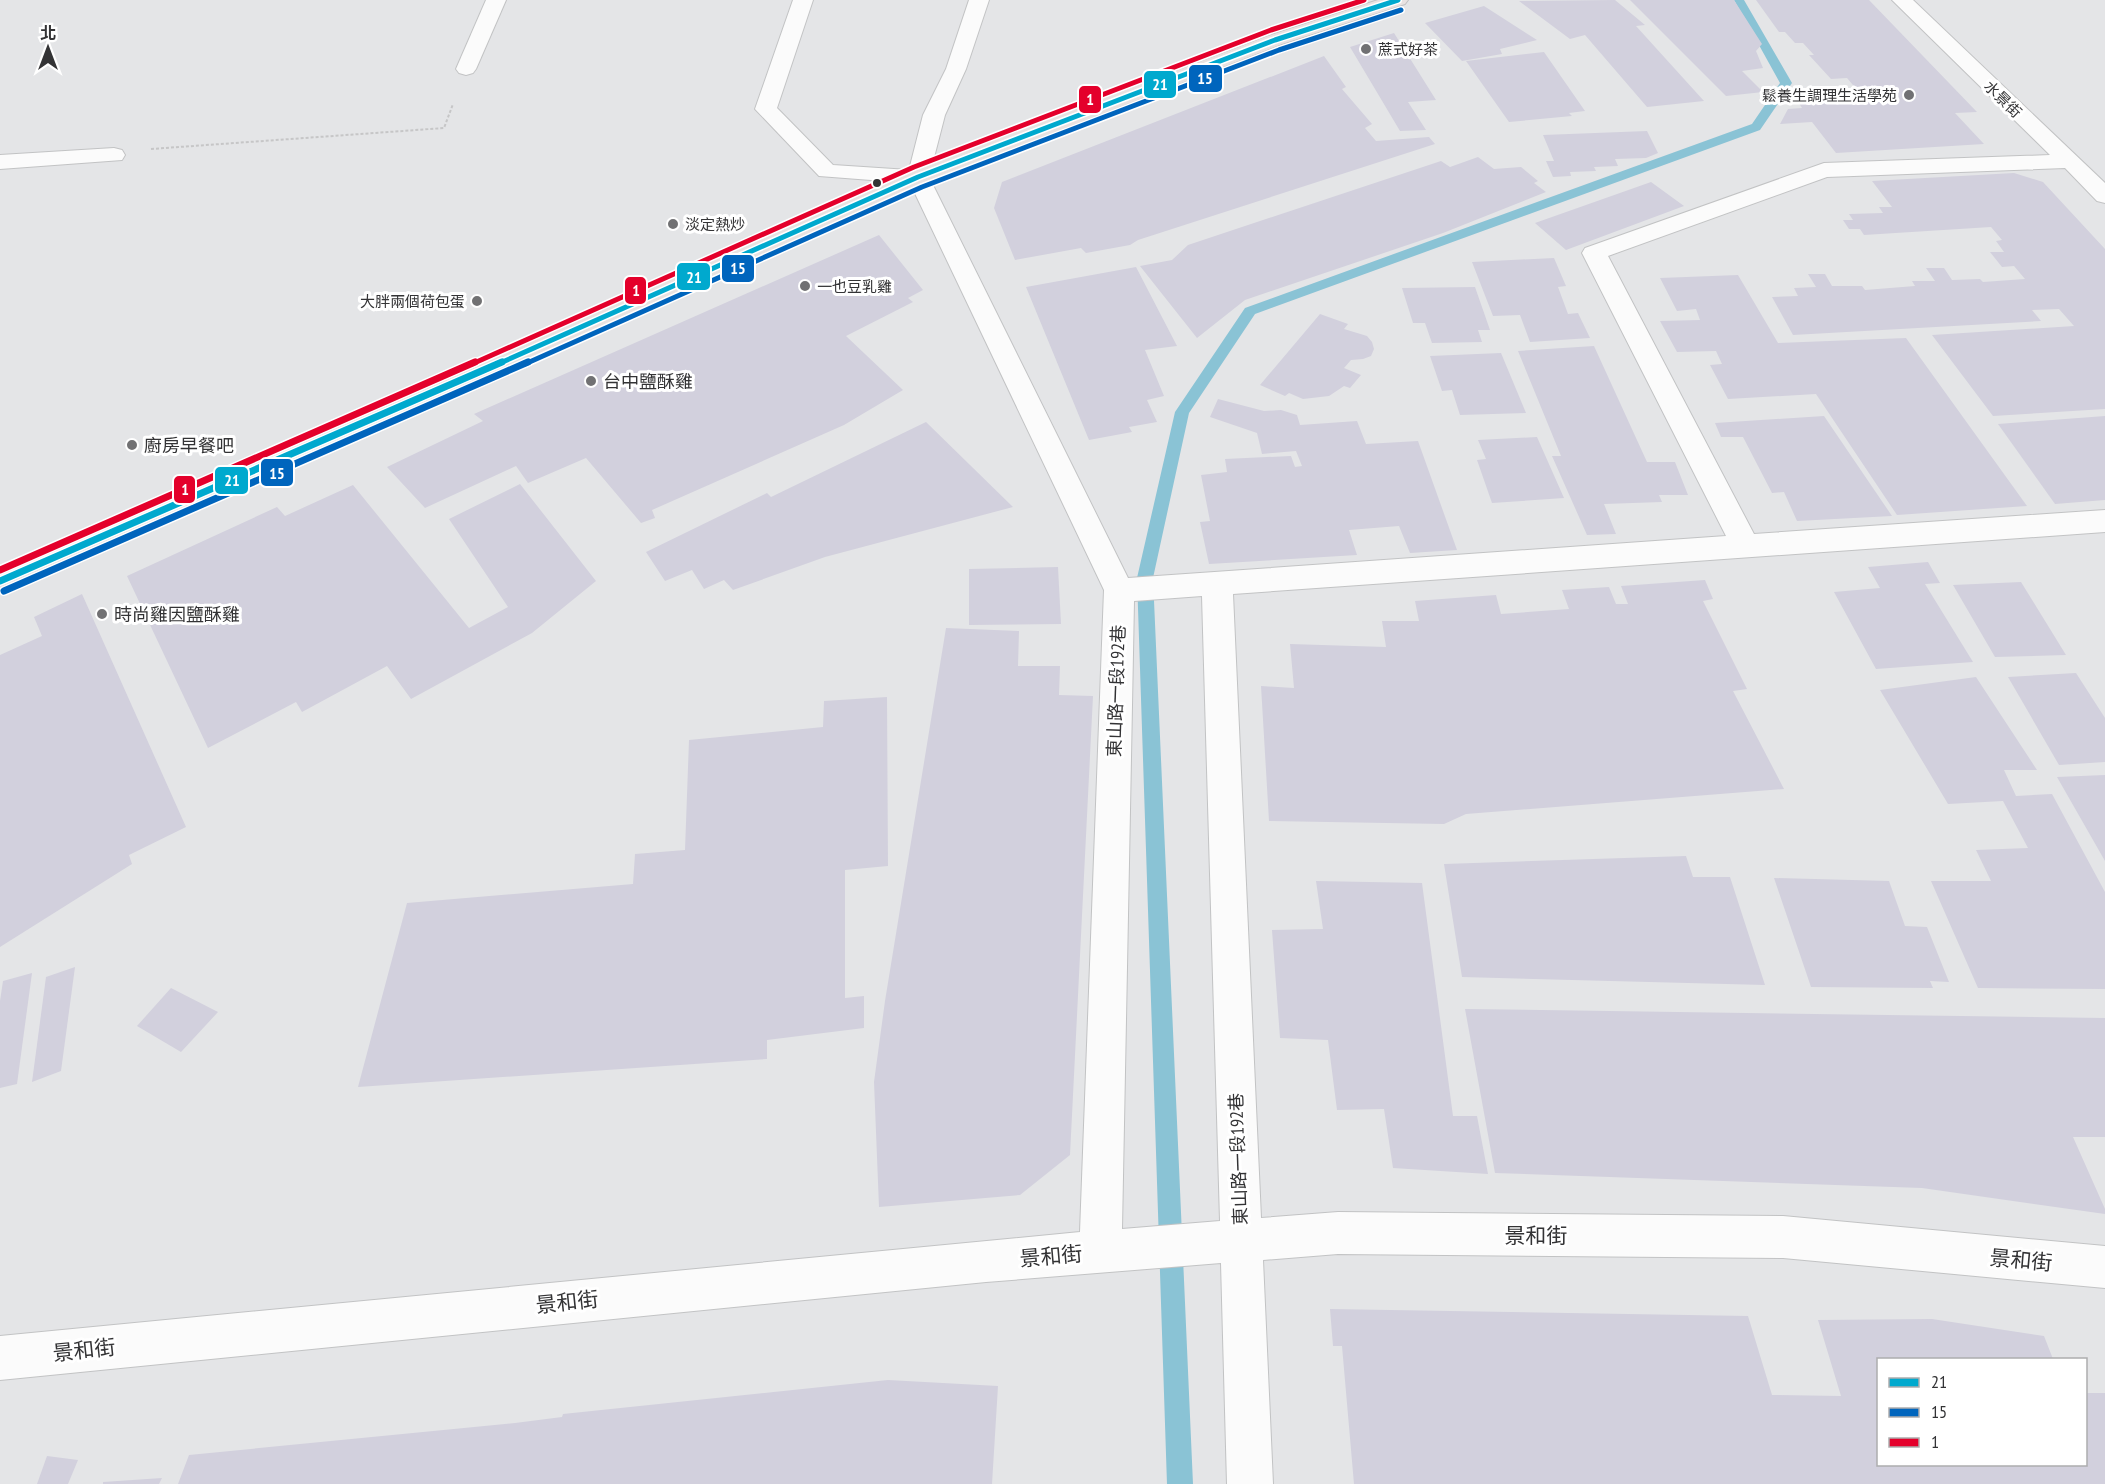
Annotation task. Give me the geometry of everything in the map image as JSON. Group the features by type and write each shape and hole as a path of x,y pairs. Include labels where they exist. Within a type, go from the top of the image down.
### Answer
{"main road":[{"path":"0,581 421,399 918,177 1275,40 1398,0"}],"street":[{"path":"466,69 496,0"},
{"path":"803,0 766,109 827,171 918,177 934,115 956,69 979,0"},
{"name":"水景街","path":"1902,0 2039,134 2071,160 2105,196"},
{"path":"0,162 114,155"},
{"path":"1745,546 1594,254 1824,170 2071,160"},
{"name":"東山路一段192巷","path":"918,177 1119,590 1100,1252"},
{"path":"1119,590 2105,521"},
{"name":"東山路一段192巷","path":"1217,583 1250,1484"},
{"name":"景和街","path":"0,1358 974,1262 1338,1233 1783,1237 2105,1267"}],"path":[{"path":"144,150 444,129 466,69"}],"building":[{"path":"1615,0 1645,25 1636,26 1704,101 1647,107 1585,35 1570,39 1519,1"},
{"path":"1630,0 1734,0 1762,44 1756,51 1763,68 1742,71 1763,92 1726,96"},
{"path":"1756,0 1869,0 1977,112 1955,113 1984,144 1836,153 1812,122 1780,124 1788,109 1802,108 1794,95 1858,91 1847,78 1831,79 1809,55 1814,55 1803,43 1795,43 1785,32 1779,32"},
{"path":"1484,6 1537,40 1500,49 1502,54 1462,61 1425,23"},
{"path":"1394,33 1436,100 1408,102 1426,130 1400,131 1350,47"},
{"path":"1544,52 1585,111 1569,113 1572,116 1509,122 1466,61"},
{"path":"1324,56 1346,87 1342,89 1372,124 1365,128 1376,141 1429,137 1435,144 1138,240 1130,245 1086,253 1081,248 1015,260 994,208 1002,182"},
{"path":"1647,131 1658,153 1646,158 1615,159 1618,166 1594,167 1596,171 1570,172 1571,176 1553,177 1546,161 1554,161 1543,135"},
{"path":"1478,157 1494,169 1521,167 1538,181 1534,183 1546,192 1443,233 1245,300 1197,338 1140,266 1172,260 1188,245 1441,161 1450,167"},
{"path":"2014,173 2043,182 2105,249 2105,409 1993,416 1932,335 2074,326 2059,309 2032,310 2041,321 1793,335 1772,297 1798,296 1794,288 1816,287 1808,274 1825,274 1832,286 1862,286 1865,290 1915,286 1912,281 1935,281 1926,268 1944,268 1952,280 1980,279 1983,282 2025,279 2014,266 2002,267 1990,252 2004,252 1996,241 2002,240 1991,227 1864,235 1860,229 1849,229 1843,220 1853,220 1849,214 1883,213 1879,207 1892,207 1872,181"},
{"path":"1651,182 1684,206 1566,250 1535,223"},
{"path":"879,235 923,290 908,298 913,302 846,336 903,390 844,425 652,510 655,518 641,523 586,458 528,483 516,466 425,508 387,467 483,421 474,414"},
{"path":"1554,258 1566,286 1558,287 1568,314 1578,313 1590,338 1530,342 1520,315 1493,316 1472,262"},
{"path":"1136,267 1177,346 1145,350 1164,396 1147,400 1157,422 1129,427 1132,432 1089,440 1026,287"},
{"path":"1738,275 1778,343 1906,338 2027,506 1897,515 1816,394 1728,399 1710,365 1722,364 1716,351 1677,352 1660,321 1700,320 1696,309 1677,311 1660,278"},
{"path":"1475,287 1490,330 1478,330 1482,342 1432,343 1425,323 1413,323 1402,288"},
{"path":"1320,314 1348,324 1344,329 1367,336 1372,342 1374,349 1371,356 1351,360 1344,368 1361,375 1350,388 1344,386 1329,396 1303,399 1289,393 1285,396 1260,385"},
{"path":"1594,346 1647,462 1675,462 1688,495 1659,495 1662,502 1604,504 1616,534 1587,535 1552,456 1561,456 1518,351"},
{"path":"1501,353 1526,413 1460,415 1452,390 1442,391 1430,356"},
{"path":"1218,399 1264,411 1281,410 1297,415 1300,425 1357,421 1366,444 1418,441 1457,550 1410,553 1399,526 1349,530 1357,555 1209,564 1200,522 1210,521 1201,475 1227,472 1225,459 1291,456 1295,467 1302,466 1296,451 1262,454 1257,433 1210,417"},
{"path":"1824,416 1892,516 1797,521 1784,492 1772,493 1743,437 1721,437 1715,423"},
{"path":"2105,416 2105,500 2055,504 1998,424"},
{"path":"926,422 1013,507 825,557 733,590 724,580 704,589 692,570 665,581 646,552 767,493 771,497"},
{"path":"1537,437 1564,498 1492,503 1477,460 1486,459 1478,440"},
{"path":"520,484 596,581 532,633 411,699 387,666 302,712 296,702 208,748 127,576 277,507 285,516 353,485 469,628 508,607 449,519"},
{"path":"1928,562 1940,583 1925,584 1973,662 1876,669 1834,592 1880,588 1868,567"},
{"path":"1058,567 1061,624 969,625 969,569"},
{"path":"1705,580 1713,599 1703,601 1747,689 1733,691 1784,789 1466,814 1444,824 1269,821 1261,686 1294,688 1290,644 1386,647 1382,621 1419,621 1415,601 1496,595 1501,614 1569,609 1562,590 1609,587 1616,604 1628,604 1621,586"},
{"path":"2021,582 2066,655 1995,657 1953,585"},
{"path":"82,594 186,827 129,855 132,864 0,947 0,655 42,636 34,617"},
{"path":"946,628 1019,631 1018,666 1060,666 1059,695 1093,696 1070,1155 1020,1195 879,1207 874,1082 885,1001"},
{"path":"2076,673 2105,718 2105,762 2059,765 2008,677"},
{"path":"1976,677 2037,770 2004,770 2016,796 2052,794 2105,892 2105,989 1978,988 1931,881 1991,881 1976,850 2028,848 2003,801 1948,804 1880,690"},
{"path":"887,697 888,866 845,870 845,998 864,996 864,1028 767,1040 767,1059 358,1087 407,903 633,884 635,854 685,850 689,740 823,727 824,701"},
{"path":"2105,775 2105,861 2057,777"},
{"path":"1686,856 1693,877 1730,877 1765,985 1462,977 1444,864"},
{"path":"1774,878 1889,881 1905,926 1927,927 1949,982 1930,981 1933,988 1811,987"},
{"path":"1316,881 1422,883 1453,1116 1477,1116 1488,1174 1393,1168 1384,1109 1337,1110 1328,1040 1280,1038 1272,930 1323,929"},
{"path":"75,967 61,1071 32,1082 46,977"},
{"path":"32,973 17,1084 0,1088 0,1001 3,981"},
{"path":"171,988 218,1012 181,1052 137,1026"},
{"path":"1465,1009 2105,1018 2105,1137 2073,1137 2105,1209 2105,1214 1922,1188 1495,1173"},
{"path":"1330,1309 1748,1316 1772,1395 1841,1396 1818,1320 1932,1319 2044,1336 2053,1358 1877,1358 1877,1466 2087,1466 2087,1393 2105,1393 2105,1484 1354,1484 1342,1346 1333,1346"},
{"path":"888,1380 998,1386 992,1484 178,1484 189,1455 515,1423 562,1417 563,1414"},
{"path":"47,1456 78,1460 68,1484 37,1484"},
{"path":"162,1478 159,1484 103,1484 103,1482"}],"waterway":[{"path":"1180,1484 1145,578 1182,412 1250,311 1756,127 1786,83 1739,0"}],"transit line":[{"name":"1","path":"0,570 363,412 914,167 1271,30 1364,0"},
{"name":"21","path":"0,581 367,422 918,177 1275,40 1398,0"},
{"name":"15","path":"4,591 371,432 922,187 1279,50 1401,10"}],"place":[{"name":"蔗式好茶","path":"1366,49"},
{"name":"鬆養生調理生活學苑","path":"1909,95"},
{"name":"淡定熱炒","path":"673,224"},
{"name":"一也豆乳雞","path":"805,286"},
{"name":"大胖兩個荷包蛋","path":"477,301"},
{"name":"台中鹽酥雞","path":"591,381"},
{"name":"廚房早餐吧","path":"132,445"},
{"name":"時尚雞因鹽酥雞","path":"102,614"}]}
